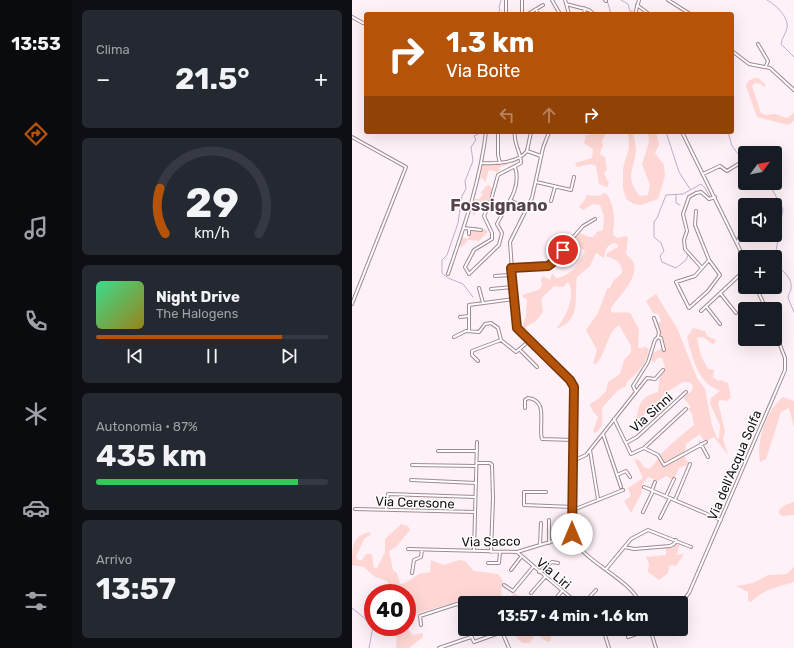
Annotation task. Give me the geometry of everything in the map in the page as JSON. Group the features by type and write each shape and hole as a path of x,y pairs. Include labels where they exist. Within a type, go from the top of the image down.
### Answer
{"street":[{"path":"506,0 506,12"},
{"path":"522,0 522,12"},
{"path":"552,0 559,12"},
{"path":"565,0 568,12"},
{"path":"635,12 639,0"},
{"path":"668,0 685,12"},
{"path":"566,4 584,8 591,12"},
{"path":"532,12 543,5"},
{"path":"637,5 647,12"},
{"path":"584,8 585,12"},
{"path":"352,17 363,23"},
{"path":"758,44 768,60 766,66"},
{"path":"734,52 748,63 766,66 775,71 794,90"},
{"path":"448,274 464,228 482,163 486,134"},
{"path":"498,134 498,155 500,163"},
{"path":"514,167 517,178 510,200 498,224 502,233 499,245 469,274 465,268 473,251 492,239 492,233 484,216 492,198 497,176 501,172 520,164 520,158 514,142 515,134"},
{"path":"482,163 500,163 520,158 527,152 531,134"},
{"path":"549,134 541,156 536,182 526,209 510,240 511,268 517,328 573,383 573,535 580,547 634,592 636,596"},
{"path":"683,134 741,250"},
{"path":"352,137 406,167 352,304"},
{"path":"527,152 541,156"},
{"path":"703,174 720,166 727,171 738,164"},
{"path":"536,182 571,190 574,177"},
{"path":"551,201 554,186"},
{"path":"702,268 686,249 684,240 687,231 683,213 689,198 696,193 702,193 710,199 715,197"},
{"path":"510,200 526,209"},
{"path":"696,211 695,225 709,260 719,272 719,276 708,291 689,308 676,282 695,276 709,260"},
{"path":"511,268 550,265 583,226 595,219"},
{"path":"464,228 481,230"},
{"path":"469,229 469,234"},
{"path":"495,276 512,275"},
{"path":"701,311 738,276"},
{"path":"491,289 513,287"},
{"path":"479,288 483,303"},
{"path":"720,293 736,313"},
{"path":"469,331 469,304 514,299"},
{"path":"706,306 720,324"},
{"path":"460,317 469,316"},
{"path":"636,392 632,386 647,363 659,333 654,318"},
{"path":"454,338 469,331 479,332 486,324 492,323 498,328 501,340 516,352 529,341"},
{"path":"658,336 661,338 664,350"},
{"path":"478,361 472,354 472,351 501,340"},
{"name":"Via dell'Acqua Solfa","path":"687,596 786,369 785,358 780,346"},
{"path":"520,350 537,367"},
{"path":"574,461 582,458 590,450 647,378 655,379 663,370"},
{"name":"Via Sinni","path":"626,443 637,437 686,392"},
{"path":"525,408 524,400 528,398 534,400 540,406 542,438 574,440"},
{"name":"Via Sinni","path":"644,448 686,409"},
{"path":"614,420 632,455 644,448 658,455 661,464 664,465 706,442"},
{"path":"546,492 524,492 524,506 573,509 622,489 603,434"},
{"path":"474,551 477,442"},
{"path":"701,444 708,457"},
{"path":"590,450 598,499"},
{"path":"438,451 477,451"},
{"path":"477,463 490,463 492,465 493,498 491,552"},
{"path":"675,500 690,464"},
{"path":"412,465 476,466"},
{"path":"617,475 626,471 630,477"},
{"path":"666,496 674,479"},
{"path":"411,480 476,483"},
{"path":"643,512 655,482"},
{"path":"644,486 720,520"},
{"path":"386,510 388,494 475,497"},
{"path":"660,518 670,498"},
{"name":"Via Ceresone","path":"355,508 475,512"},
{"path":"548,543 549,520"},
{"path":"540,545 541,524"},
{"path":"606,569 633,538 649,530 691,547"},
{"name":"Via Sacco","path":"408,549 517,552 573,535"},
{"path":"624,547 635,549 670,546 674,544 676,540"},
{"path":"412,573 414,561 421,557 422,550"},
{"path":"488,563 498,563 500,552"},
{"name":"Via Liri","path":"517,552 569,596"},
{"path":"511,570 522,557"},
{"path":"539,572 552,562 558,563"},
{"path":"504,585 513,591 533,567"},
{"path":"531,594 545,577"},
{"name":"Via Liri","path":"591,596 596,590"},
{"path":"558,596 562,591"},
{"path":"421,625 420,616 456,604 458,605"},
{"path":"439,648 471,636 474,642 490,636"},
{"path":"503,636 509,648"},
{"path":"606,636 610,648"},
{"path":"652,636 656,648"}],"shaded area":[{"path":"758,78 766,85 764,87 761,84 755,83 752,86 761,113 765,115 775,114 787,118 794,113 794,121 788,125 757,117 746,86 748,81"},
{"path":"605,134 602,141 603,147 600,154 605,157 607,170 604,173 609,184 607,187 599,184 596,166 591,164 577,167 575,163 592,158 593,149 584,143 586,135"},
{"path":"628,134 633,134 636,151 631,174 632,184 640,196 648,195 650,185 642,164 649,142 648,134 656,134 659,145 655,153 664,165 665,176 658,199 641,205 634,204 626,199 623,188 623,168 629,147"},
{"path":"506,162 507,165 500,167 498,172 489,170 485,183 484,179 480,178 483,164"},
{"path":"489,185 493,190 490,201 478,209 474,216 471,210 474,199 479,199 483,195 481,193 486,186"},
{"path":"603,193 607,194 613,208 614,236 618,238 626,236 628,239 626,253 632,260 634,266 632,279 611,308 611,312 630,313 639,329 638,348 643,348 644,346 649,349 644,364 638,372 627,382 626,386 618,390 602,408 602,425 595,433 593,431 598,417 592,410 590,404 606,391 608,382 620,374 624,360 631,352 631,346 619,325 611,333 600,360 596,364 593,363 597,350 586,330 598,313 607,289 610,288 613,281 622,273 621,266 615,260 606,256 607,253 618,247 618,245 615,243 608,246 604,258 596,253 590,266 577,277 575,308 570,320 564,325 556,329 563,319 571,300 568,282 563,287 554,286 544,295 542,299 543,312 536,321 527,326 524,332 521,330 526,316 527,300 522,296 539,290 542,285 541,279 543,276 550,280 552,273 556,278 561,277 566,275 574,268 585,251 573,241 580,233 593,237 597,232 603,230 604,216 600,205 593,204 583,210 579,207 585,200 586,195 600,196"},
{"path":"476,226 479,229 485,229 488,232 479,241 468,240 462,247 459,246 461,237 468,239 470,231"},
{"path":"656,294 677,328 697,378 705,389 712,425 717,438 719,439 720,425 710,404 711,398 720,391 710,386 697,369 687,337 693,328 705,331 707,336 716,340 714,345 703,337 697,338 701,356 708,369 714,370 713,377 718,381 721,380 728,383 731,397 727,401 720,400 718,402 725,431 723,439 728,455 714,437 705,442 700,434 686,444 685,452 683,454 689,464 679,468 674,480 666,476 658,481 648,477 642,485 642,492 631,513 624,501 631,496 628,488 643,478 634,459 639,460 644,467 649,469 675,440 694,425 692,414 688,409 691,407 683,397 692,391 693,385 689,382 683,382 664,394 660,406 654,407 647,411 640,423 636,427 635,425 640,404 646,397 658,392 660,373 665,367 662,358 657,358 655,362 651,361 653,353 664,347 656,324 661,321 658,314 653,313 646,301"},
{"path":"783,397 794,401 794,427 789,408 781,412 766,459 760,462 759,453 761,435 764,426 772,410"},
{"path":"794,502 794,515 783,516 779,514 779,510 785,505"},
{"path":"401,524 408,526 410,530 396,547 389,551 393,570 397,573 400,584 388,584 387,581 375,577 364,567 352,565 353,548 356,539 370,532 371,534 364,539 356,557 358,560 362,560 366,554 372,554 374,568 377,568 385,552 385,539"},
{"path":"676,542 680,543 677,555 684,554 676,566 671,565 668,573 659,580 648,572 649,564 646,557 666,555 666,547 675,545"},
{"path":"431,560 444,565 459,560 465,561 474,571 498,574 503,581 501,593 502,596 458,596 458,601 416,614 416,584 400,584 405,583 419,574 430,572"},
{"path":"794,567 794,582 766,591 751,602 748,601 748,592 736,586 753,583 768,575 787,574"},
{"path":"514,593 520,596 511,596"},
{"path":"423,633 423,637 409,648 396,648 397,636 416,636 416,634"},
{"path":"515,636 534,636 530,643 522,643"},
{"path":"540,636 552,636 550,641 547,642"}],"waterway":[{"path":"498,12 501,0"},
{"path":"607,0 610,12"},
{"path":"621,0 628,4 630,11 632,12"},
{"path":"767,0 778,8 786,20 787,28 781,44 794,57"},
{"path":"473,297 463,284 448,278 442,273 442,260 447,255 458,223 462,196 466,189 465,181 473,161 471,147 476,140 474,136 478,134"},
{"path":"667,134 679,172 690,189"},
{"path":"729,134 732,146 738,154"},
{"path":"688,255 686,260 676,268 662,262 660,256 664,251 661,243 654,237 654,222 666,195 683,194 701,184 710,197"},
{"path":"773,190 783,209 776,250"},
{"path":"676,195 676,203 680,205"},
{"path":"782,270 790,281 791,289 788,298 794,312"},
{"path":"352,608 364,618"},
{"path":"369,648 371,636"}],"district":[{"name":"Fossignano","path":"499,205"}],"route":[{"path":"563,250 548,266 511,268 517,328 523,336 572,382 574,387 572,534"}]}
